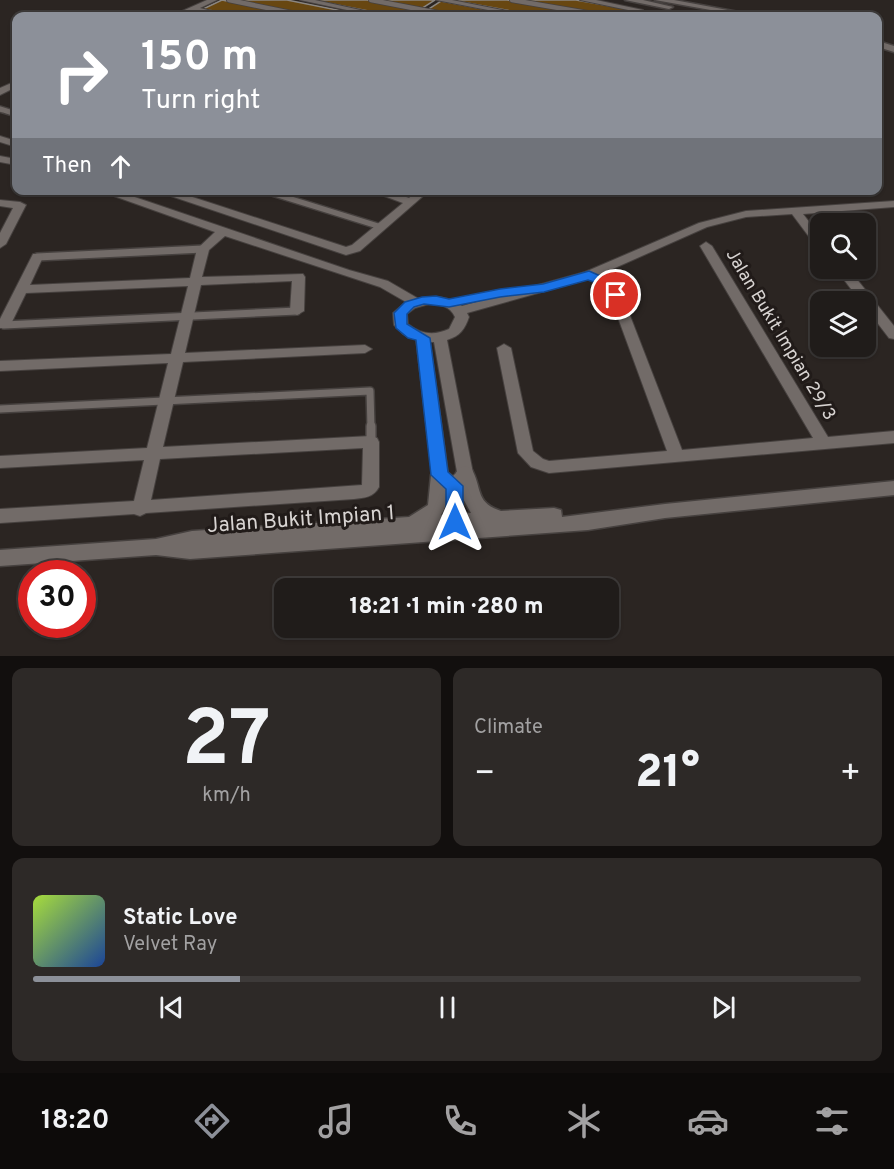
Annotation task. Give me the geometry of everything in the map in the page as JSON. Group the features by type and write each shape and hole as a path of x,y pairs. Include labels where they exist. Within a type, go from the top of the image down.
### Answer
{"street":[{"path":"185,12 213,0"},
{"path":"304,0 364,12"},
{"path":"440,0 508,12"},
{"path":"584,0 676,12"},
{"path":"629,0 639,9"},
{"path":"659,0 732,12"},
{"path":"639,9 671,2"},
{"path":"193,9 208,12"},
{"path":"116,195 345,273 410,305"},
{"path":"173,195 346,251 356,248 419,195"},
{"path":"389,195 411,202"},
{"path":"880,195 894,204"},
{"path":"0,203 20,205 3,231 0,244"},
{"path":"455,307 462,324 457,330 440,337 423,338 413,335 401,326 399,319 410,305 429,300 455,307 544,288 589,275 703,225 746,214 894,204"},
{"path":"795,211 810,230"},
{"path":"140,508 203,249 222,232"},
{"name":"Jalan Bukit Impian 29/3","path":"706,246 823,442"},
{"path":"4,325 37,256"},
{"path":"589,275 600,280 616,295 676,454"},
{"path":"21,290 299,277 297,311"},
{"path":"850,279 894,335"},
{"path":"440,337 457,426 460,480 455,522"},
{"path":"387,527 416,522 434,514 438,507 440,475 423,338"},
{"path":"504,348 526,453 537,463 549,467 676,454 894,437"},
{"path":"0,366 365,349"},
{"path":"429,381 449,380"},
{"path":"435,427 457,426"},
{"path":"0,462 371,442 372,481 371,487 366,491 0,516"},
{"path":"440,475 460,480 478,510 495,517 516,518"},
{"name":"Jalan Bukit Impian 1","path":"0,558 156,547 192,539 516,518 665,511 894,488"},
{"name":"Jalan Bukit Impian 1","path":"156,547 190,551 487,531 588,523 665,511"},
{"path":"425,535 455,522 487,531"}],"lane":[{"path":"229,0 287,12"},
{"path":"371,0 433,12"},
{"path":"512,0 582,12"},
{"path":"278,195 381,227"},
{"path":"37,256 203,249"},
{"path":"4,325 297,311"},
{"path":"0,409 370,391 371,442"}],"building":[{"path":"222,0 278,12 218,12 203,9"},
{"path":"236,0 287,0 347,12 293,12"},
{"path":"312,0 367,0 430,12 374,12"},
{"path":"377,0 435,0 421,9"},
{"path":"451,0 507,0 574,12 516,12"},
{"path":"520,0 576,0 633,10 630,12 588,12"},
{"path":"441,1 499,12 439,12 427,10"}],"route":[{"path":"455,522 455,486 440,475 423,338 413,335 401,326 400,313 415,302 422,300 449,303 500,293 544,288 589,275 600,280 616,295"}]}
